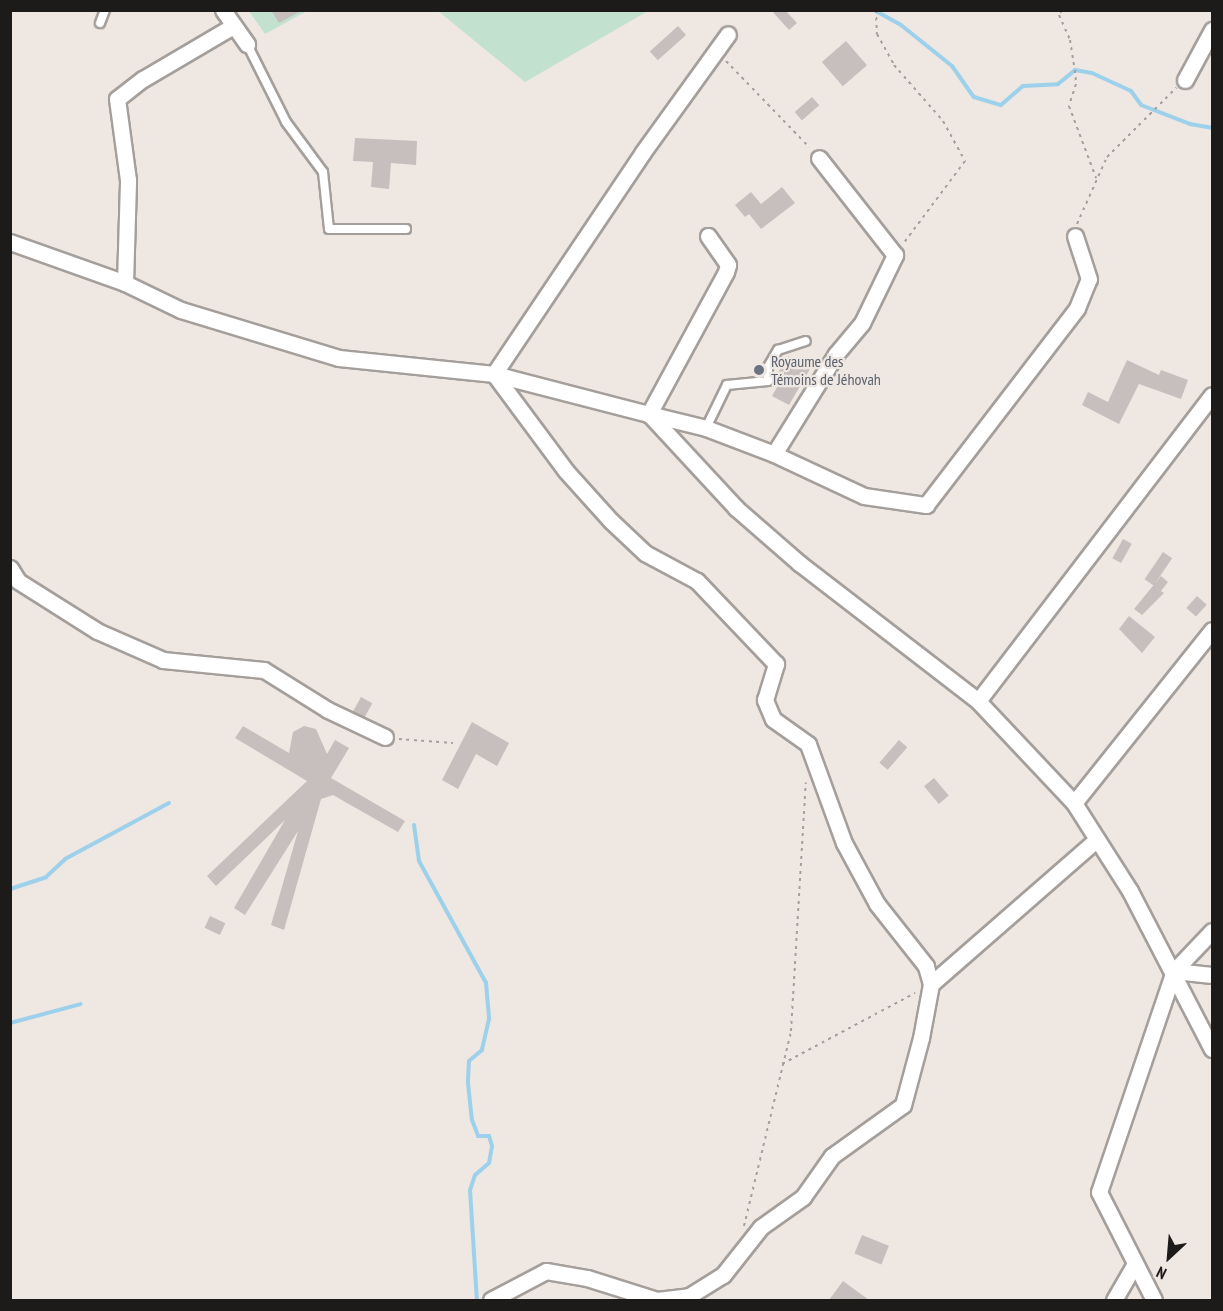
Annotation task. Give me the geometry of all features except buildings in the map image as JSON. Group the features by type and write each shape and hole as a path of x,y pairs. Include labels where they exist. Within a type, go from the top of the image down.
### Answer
{"street":[{"path":"223,10 232,26 247,44"},
{"path":"125,284 128,180 117,99 143,79 232,26"},
{"path":"1185,80 1212,30"},
{"path":"494,374 643,152 728,34"},
{"path":"774,454 836,354 862,323 895,255 819,158"},
{"path":"649,414 726,272 728,265 708,236"},
{"path":"10,242 125,284 181,310 339,358 494,374 706,428 774,454 864,496 926,505 1077,308 1089,279 1075,236"},
{"path":"491,1300 546,1271 587,1278 657,1300 686,1299 723,1275 761,1227 803,1197 832,1156 903,1105 931,984 926,966 877,904 844,843 808,744 773,718 765,700 776,664 697,581 645,553 611,521 566,471 494,374"},
{"path":"978,701 1212,395"},
{"path":"649,414 736,508 791,556 978,701 1074,803 1174,971 1212,1049"},
{"path":"10,568 18,581 97,631 163,660 264,670 328,710 385,737"},
{"path":"1074,803 1212,630"},
{"path":"931,984 1097,839"},
{"path":"1154,1300 1134,1266 1099,1192 1174,971 1212,931"},
{"path":"1174,971 1212,975"},
{"path":"1114,1300 1134,1266"}],"lane":[{"path":"100,24 105,10"},
{"path":"247,44 286,122 323,172 329,229 406,229"},
{"path":"706,428 727,385 768,381 768,367 778,350 806,340"}],"path":[{"path":"876,10 877,34 894,64 943,121 965,161 895,255"},
{"path":"1062,10 1059,15 1070,40 1075,70 1076,84 1069,106 1096,178"},
{"path":"717,52 819,158"},
{"path":"1075,236 1082,207 1107,157 1185,80"},
{"path":"385,737 453,743"},
{"path":"742,1235 781,1064 791,1031 806,780"},
{"path":"781,1064 931,984"}],"green space":[{"path":"249,11 307,11 265,34"},
{"path":"438,11 648,11 525,82"}],"waterway":[{"path":"874,10 901,25 952,66 974,97 1001,105 1023,86 1058,84 1075,70 1092,73 1131,91 1141,105 1190,124 1212,128"},
{"path":"10,889 46,877 65,859 169,803"},
{"path":"414,825 419,861 486,983 489,1019 482,1050 469,1061 468,1083 472,1120 478,1136 489,1136 492,1146 489,1163 475,1175 470,1190 477,1300"},
{"path":"10,1023 81,1004"}],"place":[{"name":"Royaume des Témoins de Jéhovah","path":"759,370"}]}
